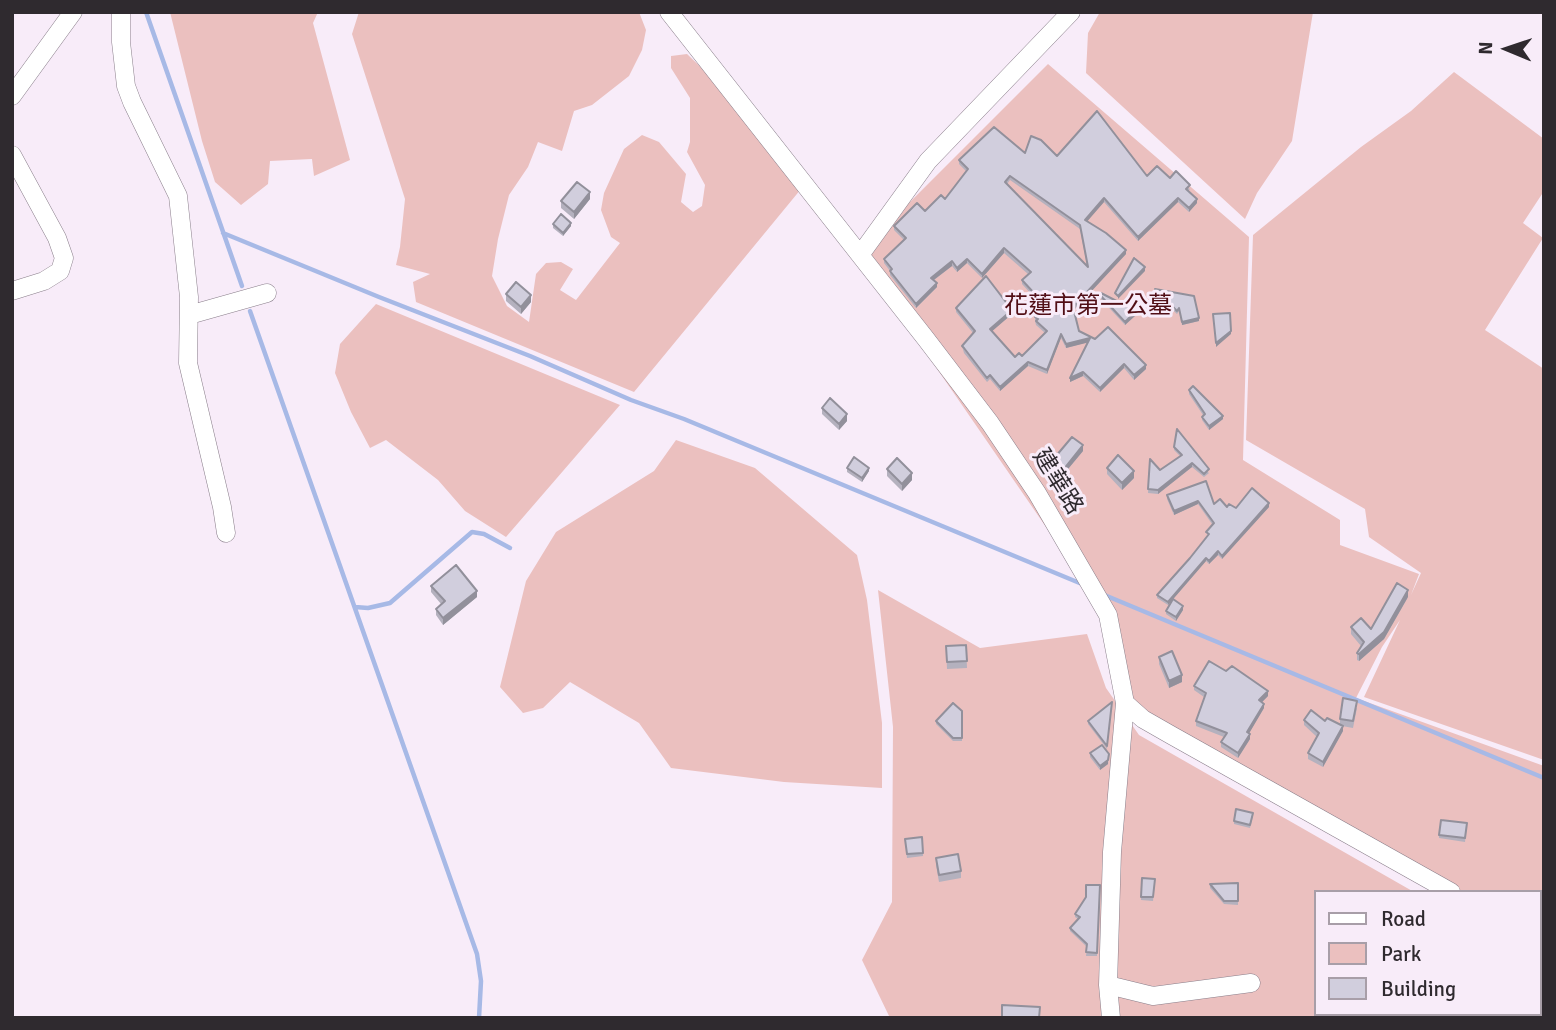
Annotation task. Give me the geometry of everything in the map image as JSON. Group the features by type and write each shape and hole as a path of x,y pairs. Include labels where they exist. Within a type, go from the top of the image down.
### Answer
{"street":[{"path":"12,96 73,12"},
{"path":"121,12 126,86 178,196 189,315 188,363 226,533"},
{"name":"建華路","path":"669,12 990,423 1037,493 1108,615 1125,704 1112,852 1108,985 1111,1018"},
{"path":"860,255 928,161 1071,12"},
{"path":"12,155 57,238 64,258 60,271 12,291"},
{"path":"189,315 267,293"},
{"path":"1125,704 1143,719 1447,890"},
{"path":"1108,985 1153,996 1251,983"}],"green space":[{"path":"170,12 318,12 313,23 350,160 314,176 312,159 270,161 268,184 241,205 215,182"},
{"path":"359,12 639,12 646,30 642,50 629,76 592,105 574,111 562,151 538,142 528,167 509,195 492,276 507,306 529,322 536,274 546,263 561,262 573,269 560,290 576,300 620,243 611,237 601,210 604,193 624,149 642,135 659,142 686,174 681,202 693,212 702,206 705,185 687,152 690,142 690,98 671,68 671,56 687,54 710,76 801,189 634,392 416,302 413,282 430,274 396,265 405,199 352,34"},
{"path":"1100,12 1313,12 1292,141 1257,193 1245,219 1086,73 1088,33"},
{"name":"花蓮市第一公墓","path":"1048,64 1249,237 1243,460 1340,520 1340,545 1419,574 1411,595 1421,573 1369,537 1365,509 1246,440 1253,235 1361,147 1411,111 1454,72 1544,139 1544,191 1523,223 1543,238 1485,330 1544,369 1544,760 1364,697 1400,620 1382,647 1356,698 1544,766 1544,1018 1520,1016 1542,1016 1542,890 1452,890 1140,708 1127,691 1099,604 858,254"},
{"path":"376,304 620,405 506,537 465,511 438,480 386,440 370,448 335,373 340,344"},
{"path":"676,440 755,468 857,555 867,600 882,723 882,788 784,782 671,768 639,723 570,682 543,708 523,713 500,687 526,581 556,532 654,471"},
{"path":"878,590 980,648 1087,634 1106,688 1139,735 1410,890 1314,890 1314,1016 1505,1018 890,1018 862,960 892,902 893,727"}],"building":[{"path":"1097,111 1147,176 1157,166 1170,178 1176,171 1190,185 1186,189 1197,199 1189,208 1178,198 1138,237 1104,198 1085,220 1126,250 1073,307 1079,331 1095,339 1108,327 1146,365 1134,375 1124,364 1100,388 1083,372 1070,378 1090,338 1066,344 1061,334 1047,370 1028,362 1000,387 990,375 987,378 962,346 975,331 956,308 986,276 1012,310 990,329 1015,357 1019,353 1022,356 1047,331 1035,317 1045,305 1022,280 1031,272 1004,248 982,274 967,259 957,268 952,261 931,278 937,283 916,304 884,259 906,238 894,226 917,203 925,211 941,195 945,199 968,169 959,160 994,127 1025,153 1031,136 1041,140 1057,156","holes":["1010,176 1080,225 1088,267 1005,182"]},
{"path":"577,182 590,192 574,212 561,201"},
{"path":"561,214 571,223 563,233 553,224"},
{"path":"1134,258 1145,267 1118,296 1115,293"},
{"path":"516,282 531,295 521,307 506,294"},
{"path":"1155,289 1194,296 1199,318 1182,322 1179,308 1177,311"},
{"path":"1101,293 1136,311 1125,322"},
{"path":"1230,313 1231,331 1216,343 1213,314"},
{"path":"1193,386 1223,416 1209,426 1202,417 1205,414 1189,390"},
{"path":"830,398 847,414 839,424 822,408"},
{"path":"1177,429 1209,469 1204,474 1192,463 1158,490 1148,489 1150,459 1160,470 1182,455 1174,447"},
{"path":"1072,437 1083,445 1063,470 1056,456"},
{"path":"1118,455 1134,471 1122,483 1107,468"},
{"path":"854,457 869,468 862,478 847,468"},
{"path":"897,458 912,473 902,484 887,469"},
{"path":"1206,481 1214,504 1220,499 1227,507 1229,504 1236,508 1252,488 1269,503 1222,556 1218,551 1209,561 1206,558 1168,602 1157,595 1209,534 1206,532 1214,523 1198,501 1174,511 1167,495"},
{"path":"456,565 477,591 443,618 436,609 445,601 431,586"},
{"path":"1397,583 1408,590 1384,632 1357,653 1364,642 1351,627 1361,618 1371,629"},
{"path":"1173,599 1183,606 1176,617 1166,611"},
{"path":"966,645 967,661 947,662 946,646"},
{"path":"1172,651 1182,675 1169,681 1159,657"},
{"path":"1209,661 1226,671 1232,666 1268,691 1259,700 1264,704 1238,753 1221,742 1227,733 1196,721 1206,693 1194,686"},
{"path":"1343,698 1357,701 1353,721 1340,719"},
{"path":"1112,702 1107,746 1088,721"},
{"path":"953,703 962,711 962,738 953,738 936,721"},
{"path":"1311,710 1325,721 1327,718 1343,726 1323,762 1308,753 1319,733 1304,720"},
{"path":"1102,745 1109,754 1108,760 1100,766 1090,753"},
{"path":"1236,809 1253,813 1250,825 1234,821"},
{"path":"1441,820 1467,823 1465,838 1439,835"},
{"path":"922,837 923,853 907,854 905,839"},
{"path":"958,854 961,871 939,875 936,858"},
{"path":"1142,878 1155,879 1153,897 1141,897"},
{"path":"1238,883 1238,901 1224,901 1210,884"},
{"path":"1086,885 1100,885 1097,953 1086,952 1087,944 1070,928 1080,917 1075,914 1086,897"},
{"path":"1002,1005 1040,1007 1039,1018 1002,1018"}],"waterway":[{"path":"146,12 242,286"},
{"path":"223,233 530,356 631,400 684,419 1082,584"},
{"path":"250,311 477,954 481,981 479,1018"},
{"path":"355,607 368,608 390,603 472,532 484,534 510,548"},
{"path":"1102,594 1544,778"}]}
